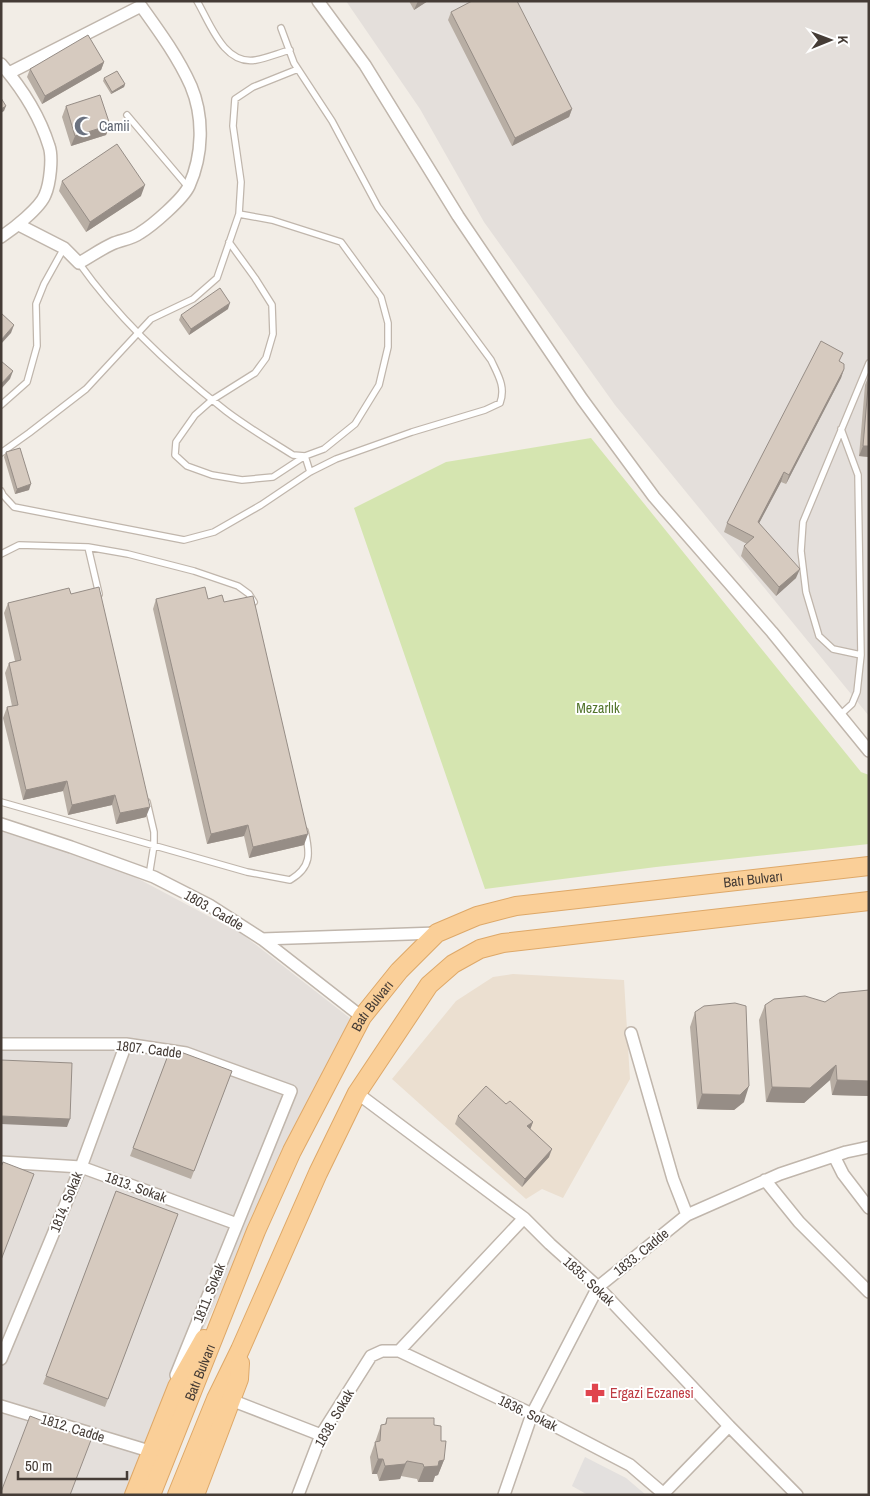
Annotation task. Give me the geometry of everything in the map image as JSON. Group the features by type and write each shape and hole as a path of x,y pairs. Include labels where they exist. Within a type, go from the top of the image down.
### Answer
{"main road":[{"name":"Batı Bulvarı","path":"151,1495 256,1231 292,1151 362,1017 399,971 437,932 477,916 516,906 869,866"},
{"name":"Batı Bulvarı","path":"177,1495 223,1400 240,1350 318,1173 357,1092 429,985 453,964 480,949 503,942 869,901"},
{"path":"134,1495 177,1386 213,1322 221,1318"},
{"path":"194,1495 223,1400"}],"street":[{"path":"318,1 365,65 458,216 654,498 772,632 869,751"},
{"path":"9,73 140,3 170,48 191,87 198,113 200,141 188,187 162,217 138,235 111,245 79,263 64,248 19,225"},
{"path":"1,64 9,73 35,115 50,148 50,176 45,196 19,225 1,237"},
{"name":"1803. Cadde","path":"1,824 71,846 149,876 209,905 262,939 362,1017"},
{"path":"262,939 437,932"},
{"path":"631,1033 673,1179 687,1215"},
{"name":"1807. Cadde","path":"1,1044 126,1044 186,1052 291,1090"},
{"name":"1814. Sokak","path":"1,1360 81,1167 126,1044"},
{"name":"1811. Sokak","path":"128,1495 291,1090"},
{"name":"1835. Sokak","path":"357,1092 524,1218 598,1287 797,1495"},
{"name":"1833. Cadde","path":"504,1495 532,1414 598,1287 687,1215 765,1180 834,1156 869,1147"},
{"path":"834,1156 843,1174 869,1208"},
{"name":"1813. Sokak","path":"1,1162 81,1167 237,1224"},
{"path":"765,1180 798,1222 869,1292"},
{"path":"399,1351 524,1218"},
{"name":"1836. Sokak","path":"382,1351 399,1351 532,1414 630,1465 664,1494"},
{"name":"1838. Sokak","path":"298,1495 320,1435 371,1356 382,1351"},
{"path":"223,1400 320,1435"},
{"name":"1812. Cadde","path":"1,1406 146,1450"},
{"path":"664,1494 729,1426"}],"lane":[{"path":"197,1 223,47 236,58 255,60 290,50"},
{"path":"1,491 3,496 14,507 184,540 214,532 310,472 336,459 412,432 485,410 500,403 503,396 503,385 491,360 378,207 332,121 298,68 282,28"},
{"path":"1,453 86,389 151,319 193,299 217,278 239,214 241,182 233,126 235,100 254,87 298,68"},
{"path":"127,115 188,187"},
{"path":"229,242 255,278 272,306 273,334 266,358 255,373 212,400 195,415 176,442 174,455 186,466 212,475 242,480 273,477 305,456 324,449 355,424 379,385 388,347 388,323 380,297 341,242 272,220 239,214"},
{"path":"1,405 27,382 37,346 36,304 44,284 64,248"},
{"path":"79,263 95,285 137,334 161,358 227,412 293,455 305,456"},
{"path":"862,656 833,649 819,636 806,592 801,551 802,522 869,363"},
{"path":"840,716 852,704 857,692 862,656 858,475 841,429"},
{"path":"305,456 310,472"},
{"path":"1,554 19,545 88,547 128,554 194,571 231,584 249,594 253,599 255,609"},
{"path":"88,547 101,604"},
{"path":"145,794 154,832 149,876"},
{"path":"1,802 247,872 290,880 303,870 307,863 309,847 304,828"}],"shaded area":[{"path":"346,1 869,1 869,716 615,405 484,222 420,109"},
{"path":"1,822 73,844 242,934 351,1019 125,1495 1,1495"},
{"path":"513,974 624,980 630,1079 563,1198 542,1189 526,1199 392,1079 456,1001 493,977"},
{"path":"585,1457 626,1478 646,1495 588,1495 572,1486"}],"green space":[{"name":"Mezarlık","path":"591,438 861,772 869,775 869,844 656,867 485,889 354,508 446,462"}],"building":[{"path":"472,1 517,1 572,109 515,138 451,12"},
{"path":"88,35 104,62 45,96 30,69"},
{"path":"117,71 125,84 112,92 104,78"},
{"path":"100,95 110,125 75,136 66,106"},
{"path":"1,98 6,106 1,109"},
{"path":"117,144 145,185 90,222 62,181"},
{"path":"220,288 230,303 191,329 181,315"},
{"path":"1,313 14,325 1,340"},
{"path":"821,341 843,353 839,361 844,364 844,369 789,475 784,472 758,522 800,569 779,587 744,546 754,537 727,523"},
{"path":"1,361 13,371 1,384"},
{"path":"869,375 869,446 863,446"},
{"path":"20,448 31,484 17,489 6,452"},
{"path":"99,587 150,807 120,813 115,795 72,805 67,781 26,790 7,707 18,705 9,663 21,660 8,603 69,588 71,594"},
{"path":"205,587 208,599 222,595 224,602 253,596 308,834 253,847 248,825 211,834 156,599"},
{"path":"869,990 869,1081 837,1080 836,1065 810,1088 772,1087 765,1005 774,999 805,996 825,1002 839,993"},
{"path":"735,1003 746,1006 749,1086 740,1095 702,1094 695,1012 704,1006"},
{"path":"170,1050 178,1051 232,1071 194,1171 133,1148"},
{"path":"1,1060 72,1063 70,1119 1,1116"},
{"path":"486,1086 506,1104 510,1101 533,1122 527,1126 552,1149 525,1179 458,1116"},
{"path":"3,1162 34,1174 1,1260 1,1167"},
{"path":"116,1191 178,1214 108,1399 46,1376"},
{"path":"30,1416 91,1440 70,1495 1,1495"},
{"path":"387,1418 434,1418 434,1425 441,1426 441,1441 446,1441 444,1460 439,1461 438,1466 424,1467 423,1464 407,1461 405,1464 385,1466 383,1459 378,1459 375,1442 380,1441 381,1425 386,1424"}],"place":[{"name":"Camii","path":"84,126"},
{"name":"Ergazi Eczanesi","path":"595,1393"}]}
